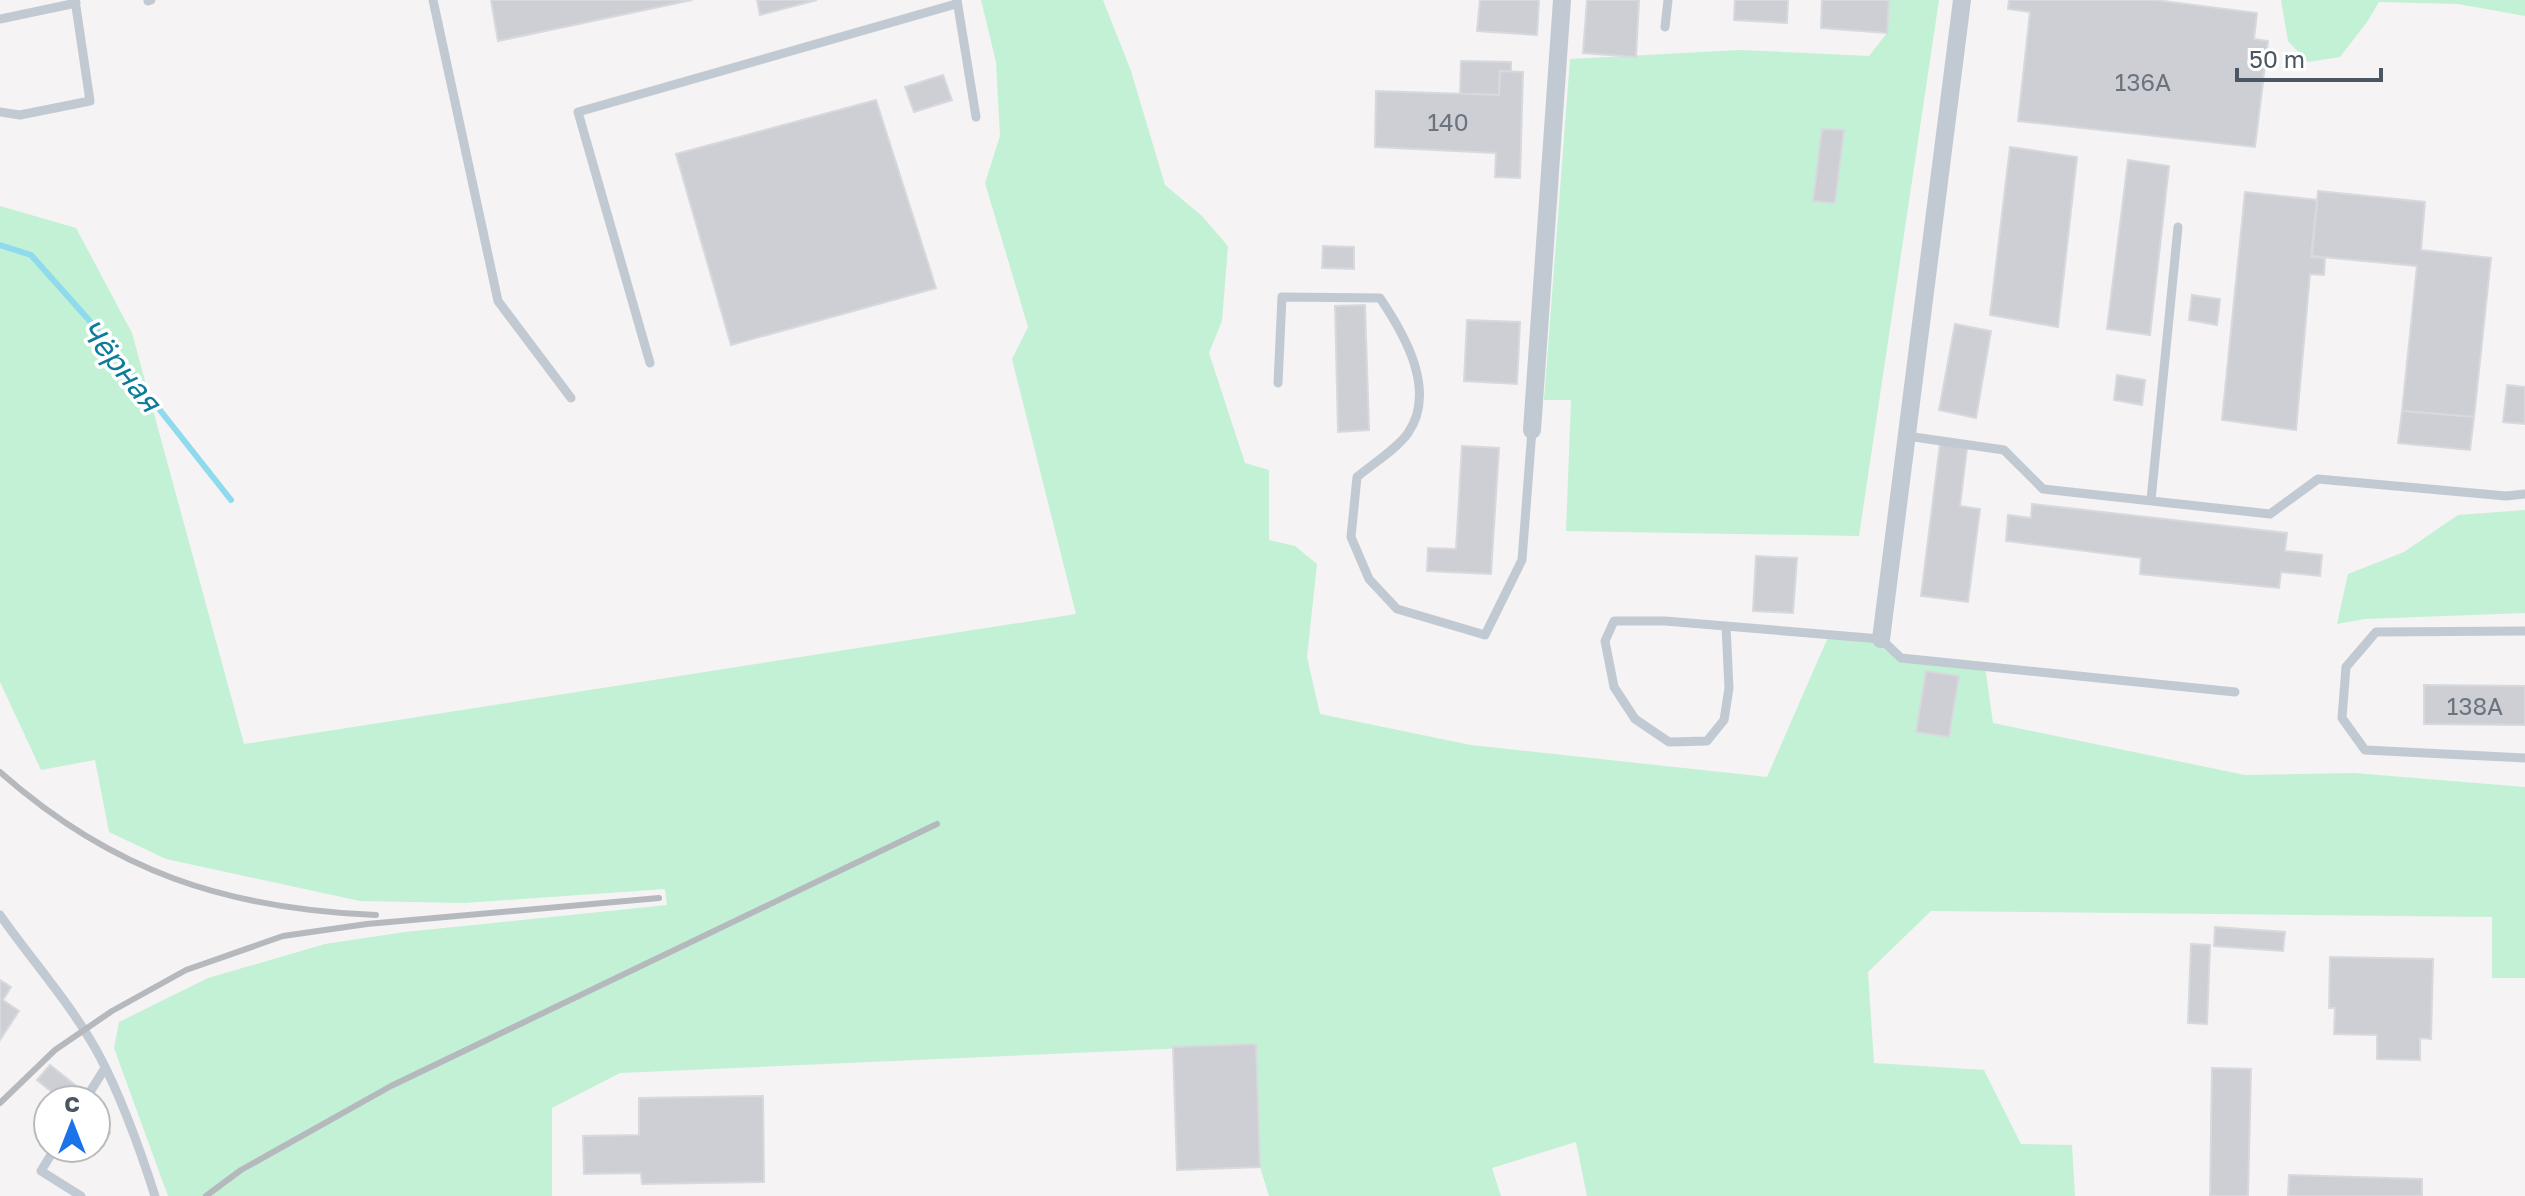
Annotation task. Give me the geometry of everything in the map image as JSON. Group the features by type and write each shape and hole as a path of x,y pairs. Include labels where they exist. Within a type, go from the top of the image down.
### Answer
{"street":[{"path":"1532,430 1562,0"},
{"path":"1881,639 1962,0"}],"lane":[{"path":"433,0 498,301 571,398"},
{"path":"1665,27 1668,0"},
{"path":"0,19 76,1 90,101 20,115 0,112"},
{"path":"650,363 578,112 957,2 976,117"},
{"path":"2151,500 2178,227"},
{"path":"1278,383 1282,297 1380,298 1401,330 1415,367 1421,408 1407,436 1357,477 1351,537 1369,579 1397,609 1485,635 1522,560 1532,430"},
{"path":"1907,436 2004,450 2043,489 2270,514 2318,479 2506,496 2525,494"},
{"path":"1726,626 1729,688 1724,720 1707,741 1669,742 1635,719 1614,687 1605,641 1614,621 1665,621 1726,626 1881,639 1901,658 2235,692"},
{"path":"2525,631 2376,632 2346,667 2342,718 2365,750 2525,758"},
{"path":"0,915 58,992 105,1068 141,1150 155,1196"},
{"path":"95,1084 105,1068"},
{"path":"45,1164 41,1171 81,1196"}],"green space":[{"path":"981,0 1103,0 1131,71 1165,185 1202,216 1228,246 1222,321 1209,353 1245,463 1269,470 1269,540 1295,546 1317,564 1307,657 1320,714 1471,745 1767,777 1829,635 1881,639 1901,658 1985,666 1993,723 2245,775 2354,773 2525,787 2525,978 2492,978 2492,917 1931,911 1868,972 1874,1063 1984,1070 2021,1144 2072,1145 2075,1196 1587,1196 1576,1142 1492,1168 1501,1196 1269,1196 1260,1167 1256,1045 620,1073 552,1108 552,1196 168,1196 114,1048 119,1022 208,978 325,944 405,932 667,905 665,889 464,903 360,901 166,859 109,832 95,760 41,770 0,682 0,206 76,228 132,333 244,744 1076,614 1012,359 1028,327 985,183 1000,136 996,62"},
{"path":"1889,0 1939,0 1859,536 1566,531 1571,400 1544,400 1570,59 1740,50 1869,56 1887,33"},
{"path":"2281,0 2525,0 2525,16 2458,4 2379,2 2340,57 2308,62 2288,41"},
{"path":"2525,510 2525,613 2365,619 2337,624 2348,574 2404,552 2458,515"}],"building":[{"path":"491,0 692,0 498,41"},
{"path":"757,0 817,0 760,15"},
{"path":"1480,0 1539,0 1537,35 1477,31"},
{"path":"1587,0 1639,0 1636,57 1583,53"},
{"path":"1735,0 1788,0 1787,23 1734,20"},
{"path":"1822,0 1889,0 1887,33 1821,28"},
{"path":"2009,0 2155,0 2257,13 2254,39 2268,41 2255,147 2018,121 2030,12 2008,9"},
{"path":"1461,61 1511,62 1511,71 1500,71 1499,95 1460,94"},
{"path":"1500,71 1523,72 1520,178 1495,177 1496,153 1375,147 1376,91 1499,95"},
{"path":"943,75 952,100 914,112 905,87"},
{"path":"876,100 936,288 731,345 676,154"},
{"path":"1822,129 1844,130 1835,203 1813,201"},
{"path":"2010,147 2077,157 2058,327 1990,315"},
{"path":"2128,160 2169,166 2150,335 2107,329"},
{"path":"2318,191 2425,202 2421,250 2491,258 2474,417 2402,411 2417,266 2312,256"},
{"path":"2245,192 2317,200 2311,257 2325,258 2324,275 2310,274 2296,430 2222,420"},
{"path":"1323,246 1354,247 1354,269 1322,268"},
{"path":"2192,295 2220,299 2217,325 2189,320"},
{"path":"1365,305 1369,430 1338,432 1335,306"},
{"path":"1467,320 1520,322 1517,384 1464,381"},
{"path":"1955,324 1991,331 1976,418 1939,410"},
{"path":"2117,375 2145,380 2142,405 2114,400"},
{"path":"2507,385 2525,387 2525,424 2503,422"},
{"path":"2402,411 2474,417 2470,450 2398,443"},
{"path":"1940,444 1967,448 1960,506 1980,509 1968,602 1921,596"},
{"path":"1462,446 1499,448 1491,574 1427,571 1428,548 1456,549"},
{"path":"2032,504 2287,533 2285,551 2322,555 2320,576 2281,572 2279,588 2140,574 2141,558 2006,541 2008,515 2031,518"},
{"path":"1756,556 1797,558 1793,613 1753,611"},
{"path":"1926,671 1959,676 1949,737 1916,732"},
{"path":"2424,685 2525,686 2525,725 2424,724"},
{"path":"2215,927 2285,932 2283,951 2214,946"},
{"path":"2191,944 2210,945 2207,1024 2188,1023"},
{"path":"2330,957 2433,959 2431,1039 2420,1038 2420,1060 2377,1059 2377,1035 2334,1034 2335,1008 2329,1008"},
{"path":"0,980 11,987 3,1000 19,1011 0,1040"},
{"path":"1256,1044 1260,1167 1177,1170 1173,1047"},
{"path":"50,1065 74,1084 42,1084 37,1080"},
{"path":"2212,1068 2251,1069 2248,1196 2210,1196"},
{"path":"763,1096 764,1182 642,1184 641,1173 584,1174 583,1136 639,1135 639,1098"},
{"path":"2289,1175 2422,1179 2422,1196 2288,1196"}],"waterway":[{"name":"Чёрная","path":"0,245 31,255 88,319 231,500"}],"railway":[{"path":"0,772 42,807 85,836 129,860 174,879 270,904 376,915"},
{"path":"206,1196 241,1170 391,1086 937,824"},
{"path":"0,1103 55,1050 112,1011 186,970 283,936 367,924 659,898"}]}
